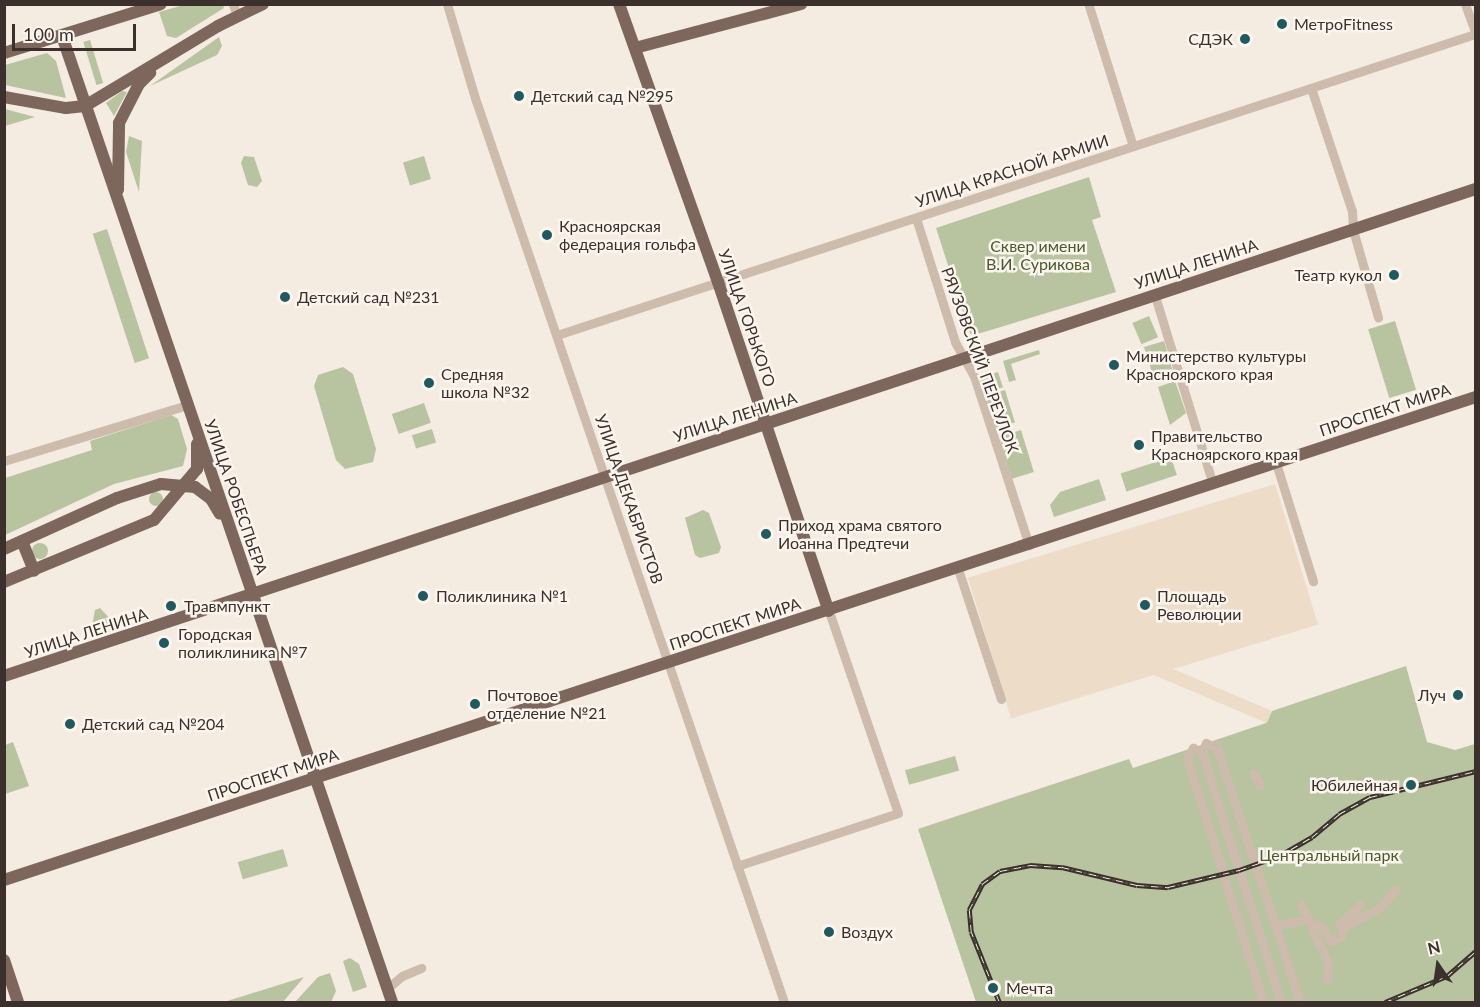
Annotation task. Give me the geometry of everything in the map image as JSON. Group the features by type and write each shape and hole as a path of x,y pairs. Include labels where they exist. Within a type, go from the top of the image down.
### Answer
{"main road":[{"path":"4,52 161,4"},
{"path":"4,97 66,108 85,106 161,62 235,10 263,4"},
{"name":"УЛИЦА ГОРЬКОГО","path":"619,4 718,282 829,611"},
{"path":"635,48 801,4"},
{"name":"УЛИЦА РОБЕСПЬЕРА","path":"62,36 231,537 253,595 392,1002"},
{"path":"119,206 116,163 119,123 139,84 161,62"},
{"name":"УЛИЦА ЛЕНИНА","path":"4,676 1476,189"},
{"name":"ПРОСПЕКТ МИРА","path":"4,880 1476,397"},
{"path":"4,582 154,520 197,470 197,434"},
{"path":"4,549 143,488 185,484 211,499 231,537"},
{"path":"21,541 34,571"},
{"path":"4,960 18,1002"}],"street":[{"name":"УЛИЦА ДЕКАБРИСТОВ","path":"447,4 475,98 784,1002"},
{"path":"1466,4 1475,34"},
{"path":"1089,6 1133,146"},
{"name":"УЛИЦА КРАСНОЙ АРМИИ","path":"557,335 1475,34"},
{"path":"1311,88 1352,211 1353,230 1378,316"},
{"name":"РЯУЗОВСКИЙ ПЕРЕУЛОК","path":"916,218 955,342 965,359 1029,545"},
{"path":"1155,296 1213,484"},
{"path":"4,461 187,405"},
{"path":"1276,463 1313,581"},
{"path":"958,568 1001,699"},
{"name":"УЛИЦА ГОРЬКОГО","path":"737,866 898,813 829,611"},
{"path":"1281,1002 1202,753 1206,743 1217,748 1300,1002"},
{"path":"1202,753 1193,748 1187,758 1263,1002"},
{"path":"1254,773 1260,786"},
{"path":"1275,926 1331,921 1340,926 1362,918 1381,907 1396,889"},
{"path":"1301,904 1314,923 1331,941"},
{"path":"1331,941 1341,937 1340,926 1357,908 1362,918"},
{"path":"1314,923 1328,963"},
{"path":"1327,979 1331,941"},
{"path":"388,988 402,975 421,968"}],"green space":[{"path":"187,4 223,5 224,8 176,38 167,36 159,12"},
{"path":"219,37 222,46 217,55 150,86"},
{"path":"90,40 103,83 96,85 83,42"},
{"path":"47,53 56,61 66,98 5,85 5,65"},
{"path":"122,91 127,92 114,116 106,103"},
{"path":"5,109 35,117 5,126"},
{"path":"129,136 142,141 139,192 126,152"},
{"path":"244,156 254,157 262,181 257,187 248,185 241,163"},
{"path":"424,156 431,179 410,185 403,162"},
{"name":"Сквер имени В.И. Сурикова","path":"1089,177 1101,217 1092,220 1116,292 971,336 936,228"},
{"path":"107,229 149,358 135,363 93,234"},
{"path":"1149,316 1158,337 1141,344 1132,323"},
{"path":"1395,321 1416,390 1389,398 1368,329"},
{"path":"1164,341 1173,372 1171,377 1155,382 1144,347"},
{"path":"1039,350 1040,354 1011,364 1016,380 1009,382 1003,361"},
{"path":"343,367 353,374 376,449 373,462 345,469 336,460 314,386 318,375"},
{"path":"998,372 1003,387 984,393 979,378"},
{"path":"1175,381 1186,413 1170,425 1158,387"},
{"path":"1005,390 1015,423 996,428 986,396"},
{"path":"424,403 431,423 399,434 392,414"},
{"path":"171,415 178,419 187,449 183,466 114,484 5,535 5,478 92,450 90,441"},
{"path":"432,429 436,442 416,449 412,435"},
{"path":"1021,430 1034,472 1012,479 999,437"},
{"path":"1171,457 1177,475 1126,491 1121,473"},
{"path":"1099,479 1106,500 1054,517 1050,505 1060,492"},
{"path":"156,492 161,494 163,499 161,504 156,506 151,504 149,499 151,494"},
{"path":"703,510 709,513 721,547 719,553 700,558 695,555 685,518"},
{"path":"37,543 43,543 48,551 46,557 37,559 32,554 32,548"},
{"path":"100,608 114,623 91,631 95,610"},
{"name":"Центральный парк","path":"1406,666 1427,742 1455,750 1475,744 1475,1002 976,1002 918,829 1129,759 1133,768 1266,723 1272,711"},
{"path":"13,742 29,786 5,794 5,745"},
{"path":"955,756 959,770 909,785 905,770"},
{"path":"283,849 288,866 243,879 238,862"},
{"path":"350,958 359,964 367,987 353,992 343,961"},
{"path":"330,973 336,991 331,1002 295,1002 318,977"},
{"path":"304,977 283,1002 224,1002"}],"shaded area":[{"name":"Площадь Революции","path":"1275,484 1318,625 1011,718 968,578"},
{"path":"1133,652 1272,711 1267,723 1128,664"}],"railway":[{"path":"999,1002 971,932 969,910 982,884 1000,871 1030,865 1062,867 1137,885 1168,887 1239,870 1279,856 1312,837 1339,814 1370,797 1476,771"},
{"path":"1385,1002 1447,976 1476,951"}],"place":[{"name":"МетроFitness","path":"1282,24"},
{"name":"СДЭК","path":"1245,39"},
{"name":"Детский сад №295","path":"519,96"},
{"name":"Красноярская федерация гольфа","path":"547,235"},
{"name":"Театр кукол","path":"1394,275"},
{"name":"Детский сад №231","path":"285,297"},
{"name":"Министерство культуры Красноярского края","path":"1114,365"},
{"name":"Средняя школа №32","path":"429,383"},
{"name":"Правительство Красноярского края","path":"1139,445"},
{"name":"Приход храма святого Иоанна Предтечи","path":"766,534"},
{"name":"Поликлиника №1","path":"423,596"},
{"name":"Площадь Революции","path":"1145,605"},
{"name":"Травмпункт","path":"171,606"},
{"name":"Городская поликлиника №7","path":"164,643"},
{"name":"Луч","path":"1458,695"},
{"name":"Почтовое отделение №21","path":"475,704"},
{"name":"Детский сад №204","path":"70,724"},
{"name":"Юбилейная","path":"1411,785"},
{"name":"Воздух","path":"829,932"},
{"name":"Мечта","path":"993,988"}]}
